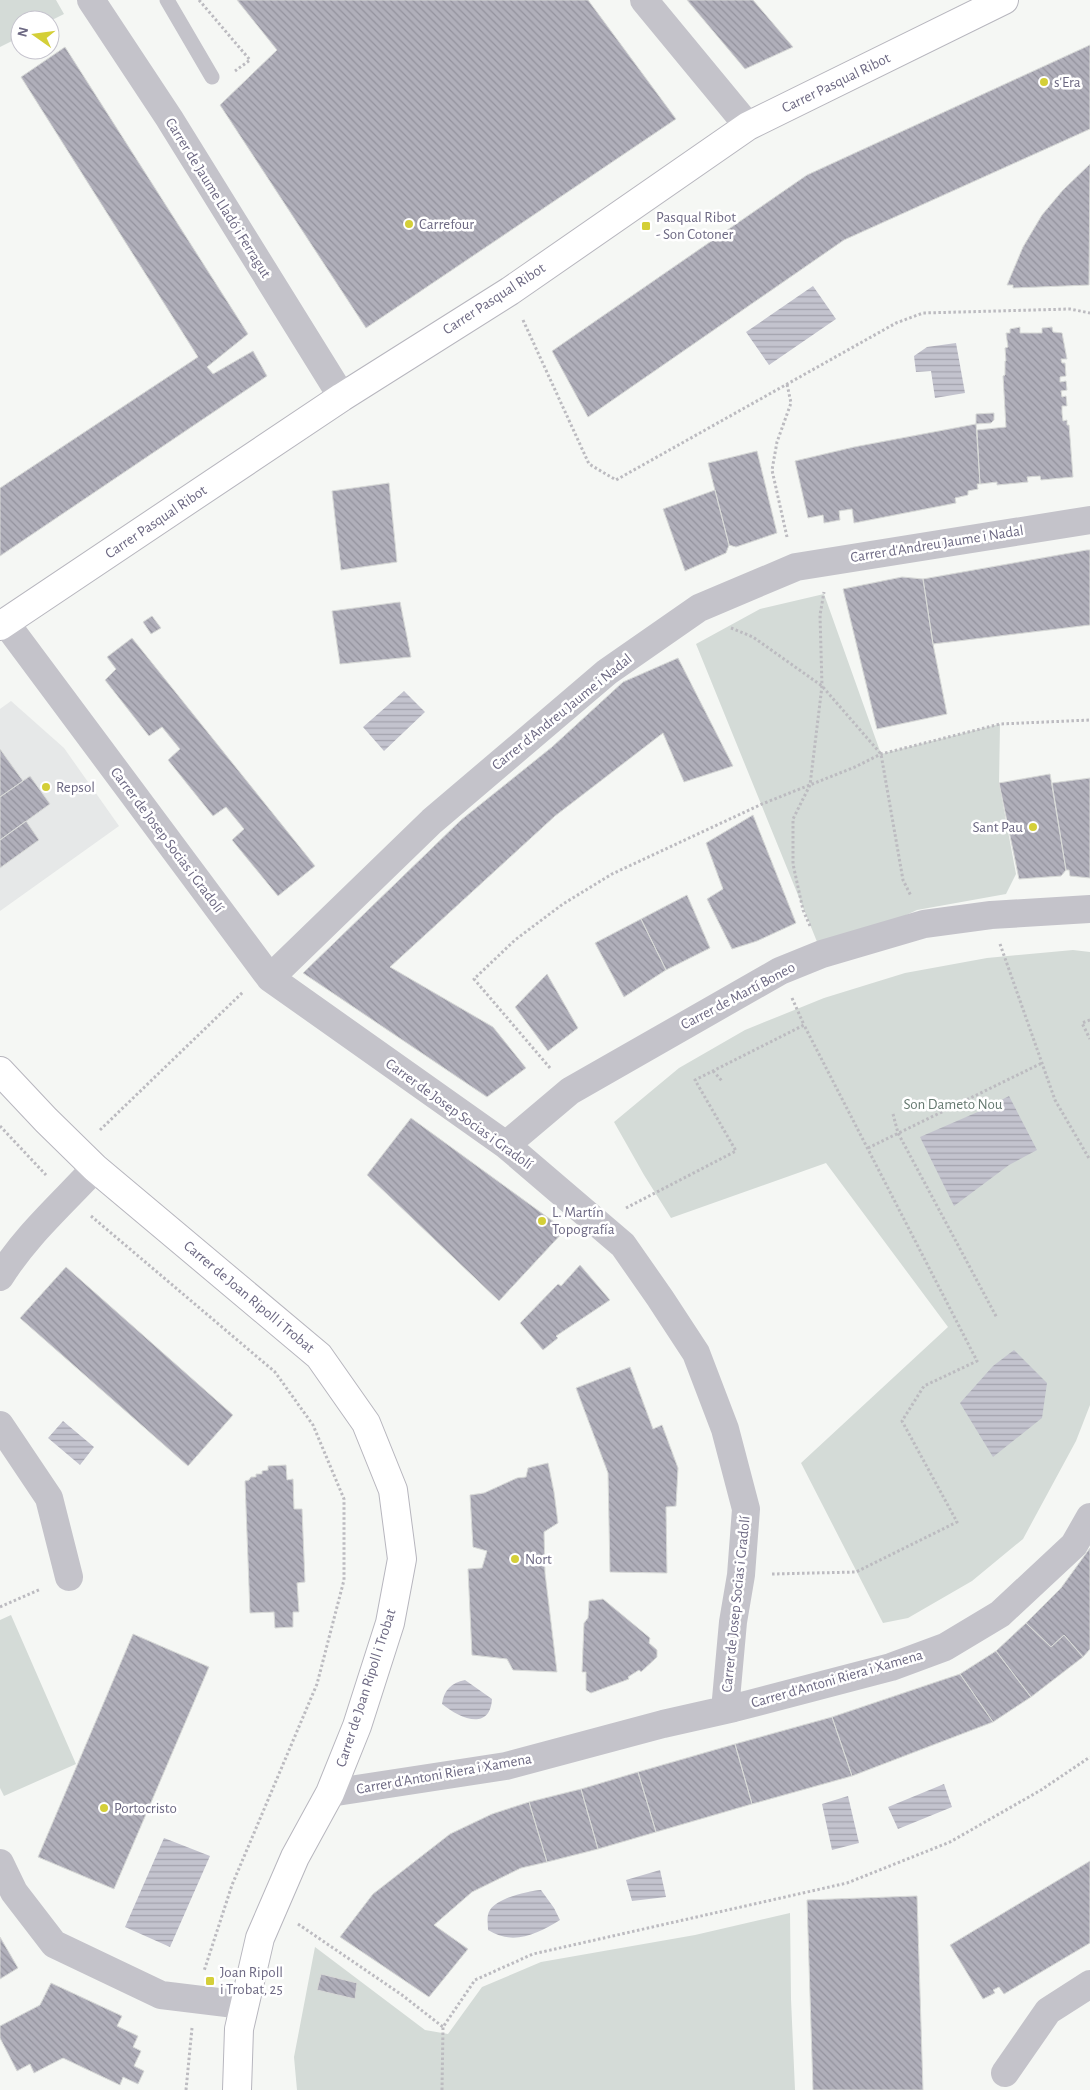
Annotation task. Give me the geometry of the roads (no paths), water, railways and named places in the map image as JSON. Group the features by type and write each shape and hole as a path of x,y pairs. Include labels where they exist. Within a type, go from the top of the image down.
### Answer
{"street":[{"name":"Carrer de Jaume Lladó i Ferragut","path":"91,0 169,118 342,397"},
{"path":"644,0 748,126"},
{"name":"Carrer Pasqual Ribot","path":"2,624 342,397 510,290 748,126 1004,0"},
{"name":"Carrer d'Andreu Jaume i Nadal","path":"270,978 439,814 606,672 699,608 796,567 1090,520"},
{"name":"Carrer de Josep Socias i Gradolí","path":"2,624 270,978 506,1145 623,1245 696,1353 725,1429 746,1509 741,1574 733,1622 725,1710"},
{"name":"Carrer de Martí Boneo","path":"506,1145 570,1091 780,971 822,954 924,924 991,915 1090,909"},
{"name":"Carrer de Joan Ripoll i Trobat","path":"0,1071 87,1160 319,1356 366,1423 393,1490 402,1559 390,1622 357,1726 330,1793 295,1857 260,1938 239,2029 237,2090"},
{"path":"0,1277 14,1254 40,1223 68,1197 87,1160"},
{"path":"0,1424 48,1498 69,1577"},
{"name":"Carrer d'Antoni Riera i Xamena","path":"330,1793 506,1766 882,1669 945,1647 1000,1614 1074,1545 1090,1517"},
{"path":"0,1863 14,1892 54,1944 162,1995 243,2005"},
{"path":"1005,2073 1048,2011 1090,1984"}],"lane":[{"path":"167,0 212,76"}],"place":[{"name":"s'Era","path":"1044,82"},
{"name":"Carrefour","path":"409,224"},
{"name":"Pasqual Ribot - Son Cotoner","path":"646,226"},
{"name":"Repsol","path":"46,787"},
{"name":"Sant Pau","path":"1033,827"},
{"name":"L. Martín Topografía","path":"542,1221"},
{"name":"Nort","path":"515,1559"},
{"name":"Portocristo","path":"104,1808"},
{"name":"Joan Ripoll i Trobat, 25","path":"210,1981"}],"park label":[{"name":"Son Dameto Nou","path":"953,1104"}]}
